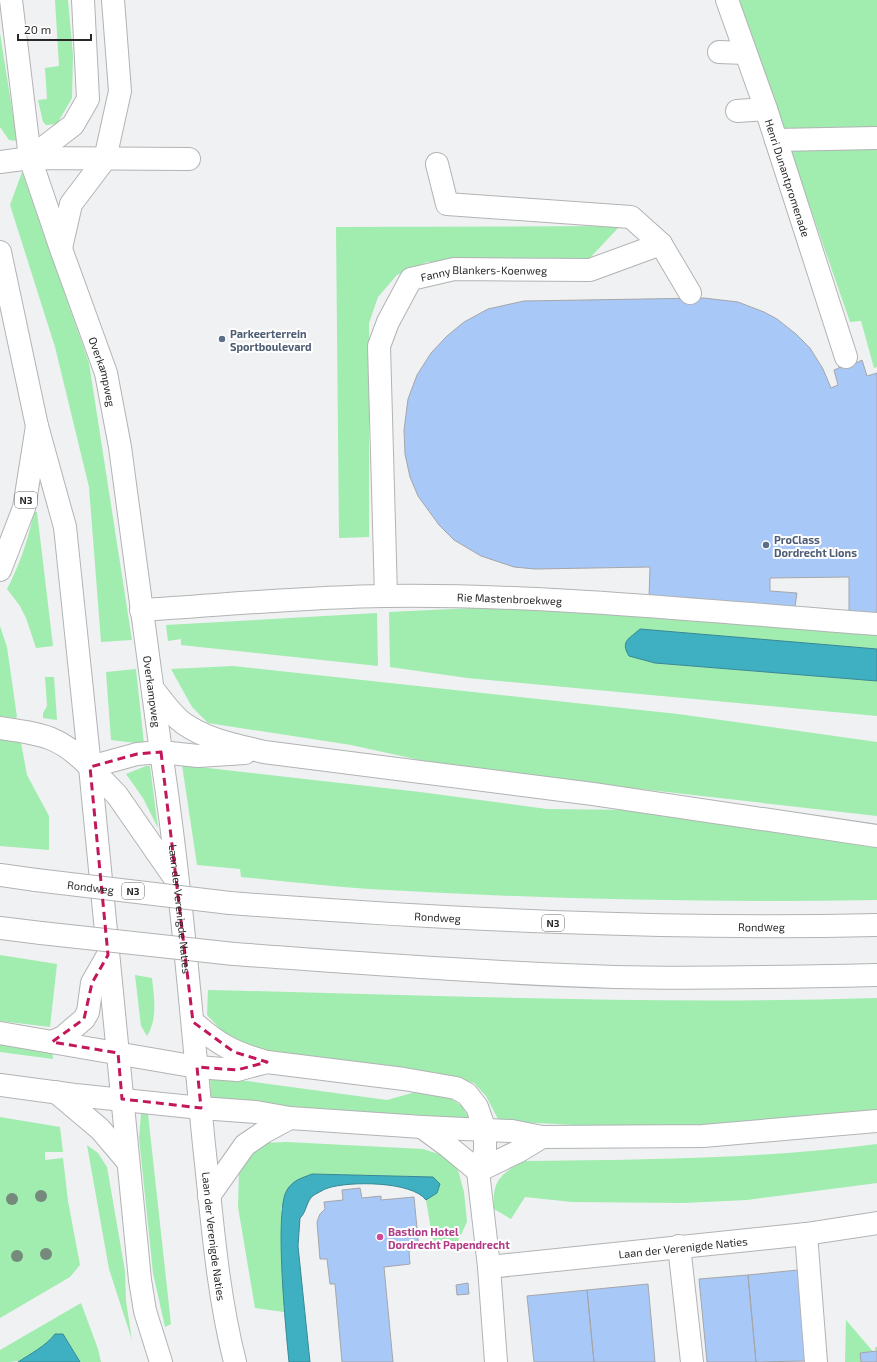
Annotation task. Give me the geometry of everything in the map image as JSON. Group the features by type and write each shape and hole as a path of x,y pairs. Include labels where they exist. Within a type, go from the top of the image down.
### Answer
{"main road":[{"name":"Overkampweg","path":"11,0 30,158 106,373 120,447 161,752"},
{"path":"30,158 73,125 88,99 83,0"},
{"path":"61,249 71,204 105,159 120,91 113,0"},
{"name":"Henri Dunantpromenade","path":"727,0 766,109 846,357"},
{"path":"719,52 745,53"},
{"path":"737,111 766,109"},
{"path":"776,140 877,138"},
{"path":"0,162 30,158 189,159"},
{"path":"436,164 448,204 630,217 661,244 690,293"},
{"name":"Fanny Blankers-Koenweg","path":"386,596 379,346 388,322 411,279 454,269 590,270 661,244"},
{"path":"0,252 37,426 65,527 140,1280 145,1311 161,1362"},
{"name":"N3","path":"0,570 24,508 37,426"},
{"name":"Rie Mastenbroekweg","path":"141,610 386,596 544,600 877,624"},
{"path":"153,689 177,717 197,731 220,741 264,752 593,794 877,836"},
{"path":"0,728 30,732 62,743 76,753 117,795 177,882"},
{"path":"90,767 137,754 161,752 198,756 264,752"},
{"name":"Laan der Verenigde Naties","path":"161,752 170,813 193,1022 209,1196 221,1294 234,1362"},
{"name":"Rondweg","path":"0,875 230,903 405,916 589,924 803,926 877,925"},
{"path":"0,928 234,954 397,966 616,977 799,977 877,975"},
{"path":"52,1042 67,1034 84,1019 88,1012 92,983 108,955"},
{"path":"193,1022 216,1041 234,1052 267,1062 404,1079 456,1088 467,1094 477,1107 485,1130 485,1152 478,1171 489,1267 496,1362"},
{"path":"0,1033 197,1067 237,1070 267,1062"},
{"path":"0,1085 75,1095 256,1112 290,1118 422,1127 512,1131 542,1137 703,1136 877,1121"},
{"path":"56,1092 100,1129 128,1162"},
{"path":"209,1196 245,1145 264,1132 290,1118"},
{"path":"422,1127 478,1171"},
{"path":"478,1171 519,1151 542,1137"},
{"name":"Laan der Verenigde Naties","path":"489,1267 679,1246 806,1234 877,1223"},
{"path":"806,1234 816,1362"},
{"path":"679,1246 692,1362"}],"highlighted area":[{"path":"161,752 193,1022 234,1052 267,1062 237,1070 197,1067 201,1108 122,1099 118,1053 52,1042 84,1019 92,983 108,955 90,767 137,754"}],"green space":[{"path":"55,0 68,0 73,55 72,98 57,124 46,125 43,122 38,100 47,99 45,68 59,66"},
{"path":"738,0 877,0 877,367 874,368 861,321 850,322"},
{"path":"0,33 17,141 9,140 0,127"},
{"path":"22,172 89,363 132,640 101,642 89,487 55,347 10,205"},
{"path":"620,226 586,262 427,262 397,275 378,297 369,323 369,537 339,538 336,227"},
{"path":"34,512 37,512 53,646 36,648 26,618 20,606 7,589 23,552"},
{"path":"538,605 877,633 877,649 640,629 644,659 655,663 877,681 877,716 467,678 390,667 389,612"},
{"path":"377,613 378,666 181,645 181,639 168,641 166,625"},
{"path":"0,626 7,647 17,717 15,718 0,716"},
{"path":"233,666 678,714 877,742 877,816 456,768 351,745 208,723 192,707 171,669"},
{"path":"136,669 144,744 111,740 106,672"},
{"path":"45,677 54,677 57,720 43,718 43,713 47,706"},
{"path":"0,737 10,738 21,743 27,775 49,816 49,850 0,846"},
{"path":"182,765 420,792 547,809 636,810 877,847 877,900 750,901 559,898 369,889 241,877 240,869 197,865"},
{"path":"146,766 150,766 158,828 143,798 126,774"},
{"path":"0,955 57,964 50,1027 0,1021"},
{"path":"135,975 152,978 154,1015 153,1022 147,1036 141,1026"},
{"path":"208,990 627,1000 794,1000 877,998 877,1111 755,1124 633,1128 499,1121 486,1096 474,1083 455,1078 252,1049 227,1036 207,1015"},
{"path":"0,1042 52,1049 53,1059 0,1052"},
{"path":"210,1076 387,1100 419,1091 448,1097 462,1106 471,1122 211,1100"},
{"path":"141,1114 148,1114 171,1324 165,1327 153,1273 139,1138"},
{"path":"0,1117 60,1127 63,1152 45,1152 45,1160 63,1158 68,1201 80,1265 70,1277 0,1318"},
{"path":"287,1142 423,1149 442,1155 458,1170 464,1192 467,1222 458,1241 448,1249 434,1248 426,1200 437,1193 440,1184 433,1177 312,1174 281,1208 284,1312 255,1308 238,1207 239,1171 262,1143"},
{"path":"877,1144 877,1183 747,1200 683,1203 572,1202 525,1197 511,1219 494,1209 494,1191 499,1179 508,1170 523,1161 745,1156"},
{"path":"87,1145 98,1153 107,1167 125,1271 126,1301 132,1340 109,1269"},
{"path":"81,1303 98,1349 101,1362 80,1362 63,1334 55,1334 43,1346 24,1359 19,1361 0,1362 0,1350"},
{"path":"846,1320 876,1355 875,1347 877,1347 877,1362 845,1362"}],"water":[{"path":"640,629 877,649 877,681 655,663 629,656 626,651 625,647 627,641"},
{"path":"312,1174 433,1177 440,1184 437,1193 426,1200 419,1194 408,1189 380,1184 350,1184 338,1186 328,1188 311,1197 304,1213 300,1218 298,1246 310,1362 289,1362 282,1272 281,1221 283,1202 287,1190 292,1184"},
{"path":"55,1334 63,1334 80,1362 18,1362 43,1346"}],"building":[{"path":"704,298 738,302 764,312 777,319 796,334 810,348 823,369 831,388 838,385 834,370 839,368 839,365 855,359 856,363 862,360 867,376 877,373 877,613 849,613 849,577 770,578 770,591 797,593 794,613 649,598 650,567 535,569 514,567 481,556 454,540 439,525 418,496 410,477 405,454 404,430 408,399 417,375 431,353 447,336 464,322 488,309 524,301"},
{"path":"360,1188 362,1198 381,1196 381,1200 414,1197 419,1249 409,1251 410,1264 384,1267 393,1362 342,1362 335,1284 330,1284 327,1259 320,1259 317,1222 320,1214 325,1209 324,1202 343,1200 342,1190"},
{"path":"798,1270 806,1361 756,1362 748,1275"},
{"path":"748,1275 756,1362 707,1362 699,1279"},
{"path":"468,1283 469,1294 457,1295 456,1285"},
{"path":"648,1284 655,1362 594,1362 587,1290"},
{"path":"587,1290 594,1362 534,1362 527,1296"},
{"path":"877,1351 877,1362 861,1362 860,1353"}],"place":[{"name":"Parkeerterrein Sportboulevard","path":"222,339"},
{"name":"ProClass Dordrecht Lions","path":"766,545"},
{"name":"Bastion Hotel Dordrecht Papendrecht","path":"380,1237"}]}
